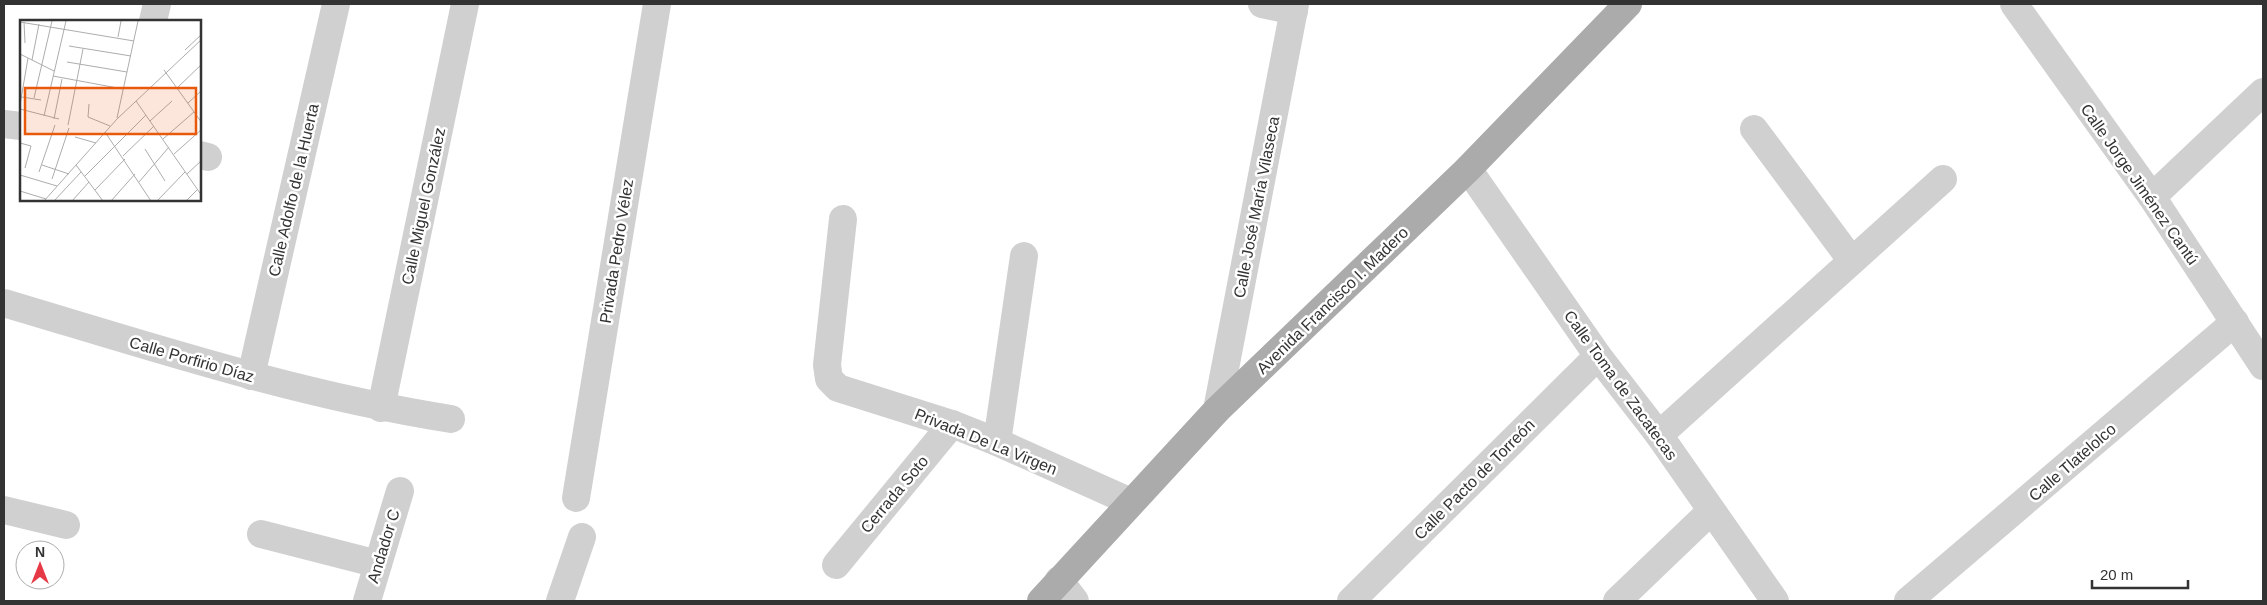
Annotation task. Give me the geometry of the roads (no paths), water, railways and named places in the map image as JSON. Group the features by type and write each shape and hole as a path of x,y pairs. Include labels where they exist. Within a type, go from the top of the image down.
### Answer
{"main road":[{"name":"Avenida Francisco I. Madero","path":"1042,601 1067,591 1131,502 1217,410 1468,169 1628,4"}],"street":[{"path":"153,20 157,4"},
{"name":"Calle Adolfo de la Huerta","path":"251,376 336,4"},
{"name":"Calle Miguel González","path":"381,408 465,4"},
{"name":"Privada Pedro Vélez","path":"576,498 657,4"},
{"path":"1262,4 1295,7"},
{"name":"Calle Jorge Jiménez Cantú","path":"2016,5 2152,197 2263,366"},
{"name":"Calle José María Vilaseca","path":"1217,410 1295,7"},
{"path":"2152,197 2263,92"},
{"path":"4,124 20,126"},
{"path":"1754,129 1852,261"},
{"name":"Calle Toma de Zacatecas","path":"1468,169 1598,356 1659,435 1775,601"},
{"path":"1659,435 1943,179"},
{"name":"Privada De La Virgen","path":"843,219 826,365 829,379 838,388 952,424 1131,502"},
{"path":"997,442 1024,256"},
{"name":"Calle Porfirio Díaz","path":"4,303 251,376 381,408 451,419"},
{"name":"Calle Tlatelolco","path":"1908,601 2235,322"},
{"name":"Calle Pacto de Torreón","path":"1351,601 1598,356"},
{"name":"Cerrada Soto","path":"836,565 952,424"},
{"name":"Andador C","path":"366,601 400,491"},
{"path":"4,510 66,525"},
{"path":"1617,601 1711,511"},
{"path":"261,534 378,564"},
{"path":"560,601 582,537"}]}
